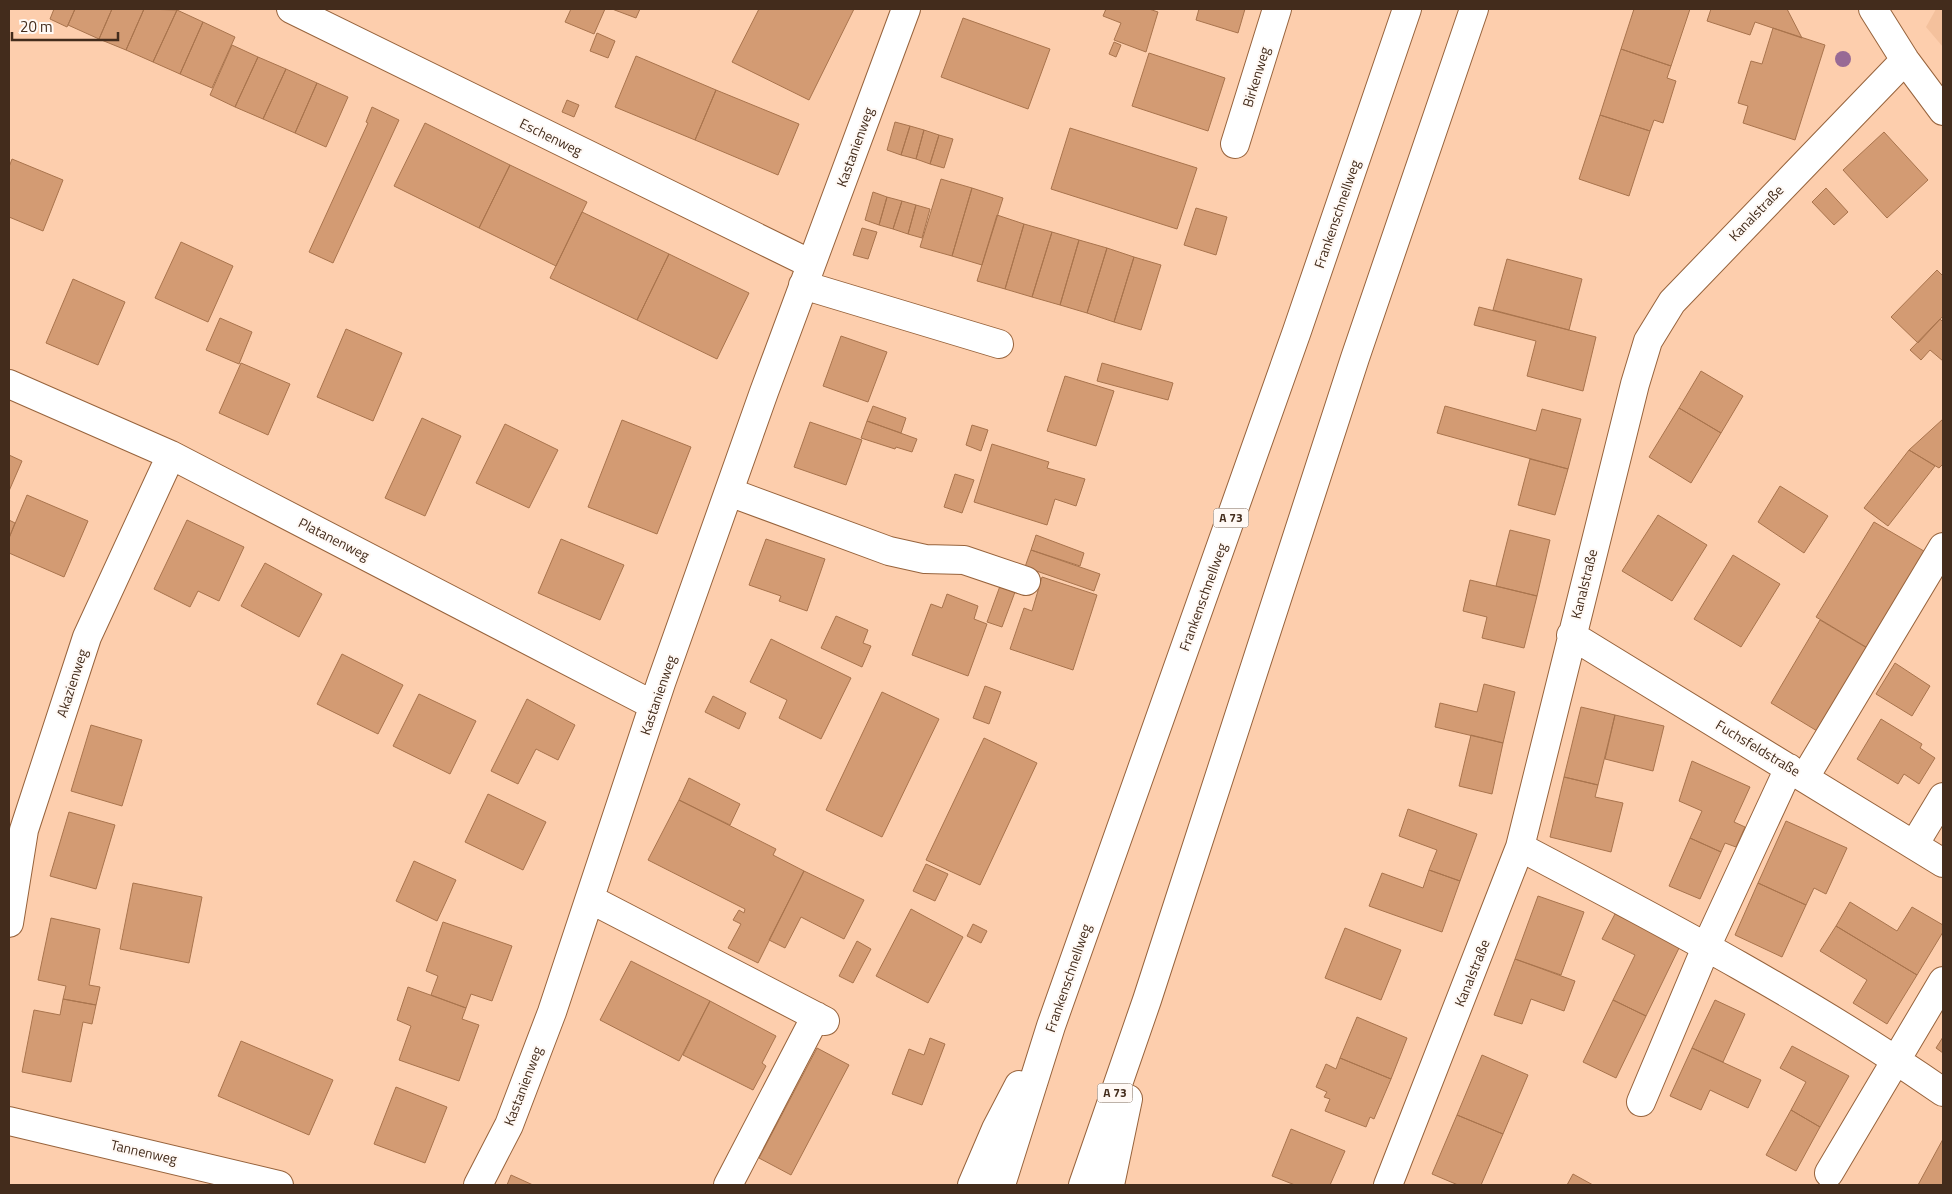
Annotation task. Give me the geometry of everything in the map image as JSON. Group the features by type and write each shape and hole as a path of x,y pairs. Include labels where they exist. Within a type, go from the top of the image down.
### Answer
{"main road":[{"name":"Eschenweg","path":"291,9 807,275"},
{"name":"Kastanienweg","path":"478,1185 512,1116 552,1012 653,705 807,275 906,9"},
{"name":"Birkenweg","path":"1235,144 1277,9"},
{"name":"Frankenschnellweg","path":"1001,1185 1051,1026 1297,332 1407,9"},
{"name":"A 73","path":"1083,1185 1147,1000 1355,358 1474,9"},
{"path":"1873,9 1905,60 1943,111"},
{"name":"Kanalstraße","path":"1388,1185 1520,846 1571,635 1635,384 1648,341 1672,302 1905,60"},
{"path":"807,275 999,344"},
{"name":"Platanenweg","path":"9,384 171,455 653,705"},
{"name":"Akazienweg","path":"9,923 24,830 87,637 171,455"},
{"path":"729,492 889,551 925,560 953,558 964,560 1026,581"},
{"path":"1641,1102 1707,945 1797,772 1943,547"},
{"name":"Fuchsfeldstraße","path":"1571,635 1943,863"},
{"path":"1914,845 1943,797"},
{"path":"1520,846 1707,945 1896,1059 1943,1092"},
{"path":"590,899 820,1018 728,1185"},
{"path":"1829,1173 1943,981"},
{"path":"1110,1185 1147,1000"},
{"path":"972,1185 996,1129 1051,1026"},
{"name":"Tannenweg","path":"9,1121 279,1185"}],"shaded area":[{"path":"1936,9 1943,9 1943,47 1926,27"}],"building":[{"path":"54,9 75,9 67,27 50,19"},
{"path":"75,9 112,9 99,39 68,25"},
{"path":"112,9 144,9 126,50 99,39"},
{"path":"144,9 177,10 153,62 126,50"},
{"path":"571,9 605,9 594,34 565,22"},
{"path":"612,9 640,9 636,18"},
{"path":"759,9 854,9 809,100 732,62"},
{"path":"1106,9 1149,9 1158,12 1146,52 1114,40 1121,23 1103,16"},
{"path":"1199,9 1245,9 1238,33 1196,20"},
{"path":"1634,9 1690,9 1671,66 1621,49"},
{"path":"1711,9 1787,9 1802,38 1755,22 1750,35 1707,21"},
{"path":"177,10 203,22 180,74 153,62"},
{"path":"963,18 1050,49 1028,109 941,77"},
{"path":"203,22 235,37 212,88 180,74"},
{"path":"1773,28 1825,45 1795,140 1743,123 1748,106 1738,103 1751,61 1762,64"},
{"path":"597,33 615,41 608,58 590,51"},
{"path":"1114,42 1121,45 1116,57 1109,54"},
{"path":"232,45 258,57 235,107 210,95"},
{"path":"1621,49 1671,66 1667,78 1676,81 1663,123 1654,120 1650,131 1600,115"},
{"path":"1149,53 1225,78 1208,131 1132,106"},
{"path":"636,56 716,90 695,140 615,107"},
{"path":"258,57 286,69 263,119 235,107"},
{"path":"286,69 317,83 295,133 263,119"},
{"path":"317,83 348,97 326,147 295,133"},
{"path":"716,90 799,124 778,175 695,140"},
{"path":"567,100 579,105 574,117 562,112"},
{"path":"372,107 399,120 333,263 309,252 368,123 366,122"},
{"path":"1600,115 1650,131 1629,196 1579,179"},
{"path":"895,122 910,126 901,155 887,150"},
{"path":"425,123 510,165 479,228 394,186"},
{"path":"910,126 924,130 916,159 901,155"},
{"path":"1070,128 1197,168 1177,229 1051,189"},
{"path":"924,130 939,135 930,164 916,159"},
{"path":"1884,132 1928,180 1887,218 1843,170"},
{"path":"939,135 953,139 944,168 930,164"},
{"path":"12,159 63,180 43,231 9,217 9,167"},
{"path":"510,165 587,202 556,266 479,228"},
{"path":"941,179 972,188 952,256 920,247"},
{"path":"972,188 1003,198 982,265 952,256"},
{"path":"1826,188 1848,212 1834,225 1812,202"},
{"path":"873,192 887,197 879,225 865,220"},
{"path":"887,197 902,201 893,229 879,225"},
{"path":"902,201 916,205 908,234 893,229"},
{"path":"916,205 930,209 922,238 908,234"},
{"path":"1196,208 1227,217 1216,255 1184,245"},
{"path":"582,212 669,254 637,320 550,278"},
{"path":"997,215 1024,224 1005,289 977,281"},
{"path":"1024,224 1052,232 1032,297 1005,289"},
{"path":"862,228 877,232 868,259 853,255"},
{"path":"1052,232 1079,240 1060,305 1032,297"},
{"path":"1079,240 1107,248 1087,313 1060,305"},
{"path":"181,242 233,266 208,322 155,298"},
{"path":"1107,248 1134,257 1114,322 1087,313"},
{"path":"669,254 749,293 717,359 637,320"},
{"path":"1134,257 1161,265 1141,330 1114,322"},
{"path":"1507,259 1582,279 1569,330 1493,310"},
{"path":"1937,270 1943,276 1943,316 1918,343 1891,317"},
{"path":"73,279 125,302 98,365 46,343"},
{"path":"1479,307 1596,337 1583,391 1527,376 1536,341 1474,325"},
{"path":"220,318 252,332 239,364 206,350"},
{"path":"1940,319 1943,322 1943,361 1930,350 1921,360 1910,350"},
{"path":"346,329 402,353 373,421 317,397"},
{"path":"841,336 887,352 868,402 823,386"},
{"path":"241,363 290,384 268,435 219,413"},
{"path":"1102,363 1173,383 1168,400 1097,381"},
{"path":"1701,371 1743,396 1721,433 1679,408"},
{"path":"1065,376 1114,391 1096,446 1047,431"},
{"path":"873,406 906,418 901,433 867,421"},
{"path":"1445,406 1536,431 1542,409 1581,419 1568,469 1437,433"},
{"path":"1679,408 1721,433 1691,483 1649,457"},
{"path":"422,418 461,436 425,516 385,498"},
{"path":"1943,419 1943,464 1939,468 1909,450"},
{"path":"622,420 691,447 657,534 588,507"},
{"path":"867,421 917,439 912,452 896,447 895,449 861,438"},
{"path":"810,422 862,440 846,485 794,467"},
{"path":"505,424 558,450 529,508 476,483"},
{"path":"972,425 988,430 981,451 966,445"},
{"path":"992,444 1049,462 1047,468 1085,479 1076,506 1055,499 1047,525 974,502"},
{"path":"1909,450 1935,466 1888,526 1864,508"},
{"path":"9,455 22,461 9,491"},
{"path":"1530,459 1568,469 1555,515 1518,505"},
{"path":"955,474 974,480 962,513 944,507"},
{"path":"1780,486 1828,516 1804,553 1758,522"},
{"path":"27,495 88,521 64,577 9,553 9,538"},
{"path":"1658,515 1707,545 1672,601 1622,571"},
{"path":"9,520 15,523 9,538"},
{"path":"187,520 244,547 219,601 198,591 190,607 154,589"},
{"path":"1874,522 1929,554 1871,650 1816,617"},
{"path":"1510,530 1550,540 1537,596 1496,586"},
{"path":"1036,535 1084,553 1080,566 1031,550"},
{"path":"561,539 624,565 600,620 538,593"},
{"path":"766,539 825,559 807,611 779,601 781,596 749,585"},
{"path":"1031,550 1100,574 1094,591 1025,567"},
{"path":"1733,555 1780,584 1741,647 1694,619"},
{"path":"265,563 322,594 299,637 241,606"},
{"path":"1042,577 1097,595 1073,670 1010,649 1024,608 1032,611"},
{"path":"1470,580 1537,596 1524,648 1482,638 1487,617 1463,611"},
{"path":"1000,586 1015,592 1002,627 987,622"},
{"path":"947,594 978,606 974,619 987,624 968,676 912,655 931,604 942,608"},
{"path":"836,616 868,630 863,643 871,646 862,667 821,648"},
{"path":"1820,620 1877,654 1827,737 1771,703"},
{"path":"771,639 851,678 821,739 779,718 787,700 750,682"},
{"path":"342,654 403,685 378,734 317,704"},
{"path":"1895,663 1930,686 1912,716 1876,694"},
{"path":"1484,684 1515,692 1503,743 1435,727 1440,703 1477,712"},
{"path":"985,686 1001,692 989,724 973,718"},
{"path":"882,692 939,719 882,837 826,810"},
{"path":"419,694 476,721 450,774 393,746"},
{"path":"713,696 746,713 739,729 705,712"},
{"path":"527,699 575,725 558,760 536,749 518,784 491,771"},
{"path":"1581,707 1615,715 1598,785 1564,777"},
{"path":"1615,715 1664,726 1653,771 1605,759"},
{"path":"1881,719 1922,744 1920,748 1935,758 1919,784 1904,774 1898,784 1857,759"},
{"path":"91,725 142,740 122,806 71,791"},
{"path":"1471,735 1503,743 1492,794 1459,786"},
{"path":"984,738 1037,763 980,885 926,860"},
{"path":"1692,761 1750,787 1734,822 1745,827 1736,847 1725,843 1721,852 1690,838 1702,811 1679,801"},
{"path":"1564,777 1598,785 1595,797 1623,803 1611,852 1550,837"},
{"path":"689,778 740,804 730,825 679,800"},
{"path":"488,794 546,822 523,870 465,842"},
{"path":"679,800 776,849 773,855 804,871 758,963 728,948 741,924 733,920 739,910 744,913 745,909 648,860"},
{"path":"1408,809 1477,834 1460,881 1429,870 1437,850 1399,836"},
{"path":"69,812 115,825 96,889 50,876"},
{"path":"1786,821 1847,848 1826,894 1814,888 1806,905 1758,883"},
{"path":"1690,838 1721,852 1700,899 1669,886"},
{"path":"414,861 456,880 437,921 396,901"},
{"path":"926,864 948,874 935,901 913,891"},
{"path":"1429,870 1460,881 1442,932 1369,906 1382,873 1423,888"},
{"path":"804,871 864,900 844,939 801,917 785,948 769,940"},
{"path":"133,883 202,897 189,963 120,949"},
{"path":"1758,883 1806,905 1782,957 1735,935"},
{"path":"1538,896 1584,912 1561,975 1515,959"},
{"path":"1850,902 1897,931 1912,907 1943,925 1943,932 1917,975 1836,926"},
{"path":"911,909 963,937 928,1003 876,976"},
{"path":"1615,914 1680,946 1646,1016 1613,1000 1635,955 1602,939"},
{"path":"51,918 100,929 89,985 100,987 96,1005 63,999 66,986 38,980"},
{"path":"443,922 512,946 492,1001 471,994 466,1008 431,995 438,976 426,971"},
{"path":"973,924 987,931 981,943 967,936"},
{"path":"1836,926 1917,975 1887,1024 1853,1003 1867,980 1820,951"},
{"path":"1345,928 1401,950 1381,1000 1325,978"},
{"path":"857,941 871,949 853,983 839,976"},
{"path":"1515,959 1575,981 1564,1011 1531,999 1522,1024 1494,1015"},
{"path":"631,961 710,1001 679,1061 600,1020"},
{"path":"408,987 466,1008 462,1019 479,1025 459,1081 399,1060 411,1026 397,1020"},
{"path":"63,999 96,1005 92,1024 83,1022 71,1082 22,1072 34,1010 60,1015"},
{"path":"1613,1000 1646,1016 1616,1078 1583,1062"},
{"path":"1715,1000 1745,1014 1723,1062 1692,1048"},
{"path":"710,1001 776,1036 762,1063 766,1066 753,1090 683,1055"},
{"path":"1357,1017 1407,1038 1391,1079 1340,1058"},
{"path":"1943,1037 1943,1053 1936,1048"},
{"path":"930,1038 945,1044 922,1105 892,1094 909,1049 924,1055"},
{"path":"241,1041 333,1080 309,1135 218,1096"},
{"path":"1792,1046 1849,1076 1820,1127 1791,1110 1806,1082 1780,1068"},
{"path":"817,1048 849,1065 791,1175 759,1158"},
{"path":"1692,1048 1761,1080 1748,1108 1710,1090 1701,1110 1670,1096"},
{"path":"1482,1055 1528,1075 1503,1134 1457,1115"},
{"path":"1340,1058 1391,1079 1374,1119 1370,1117 1366,1127 1325,1111 1330,1099 1324,1097 1327,1092 1316,1087 1326,1064 1336,1069"},
{"path":"396,1087 447,1107 425,1163 374,1144"},
{"path":"1791,1110 1820,1127 1796,1171 1766,1155"},
{"path":"1457,1115 1503,1134 1481,1185 1458,1185 1432,1174"},
{"path":"1291,1129 1345,1151 1330,1185 1295,1185 1272,1176"},
{"path":"1943,1139 1943,1185 1918,1185"},
{"path":"1573,1174 1593,1185 1567,1185"},
{"path":"511,1175 533,1185 507,1185"}]}
